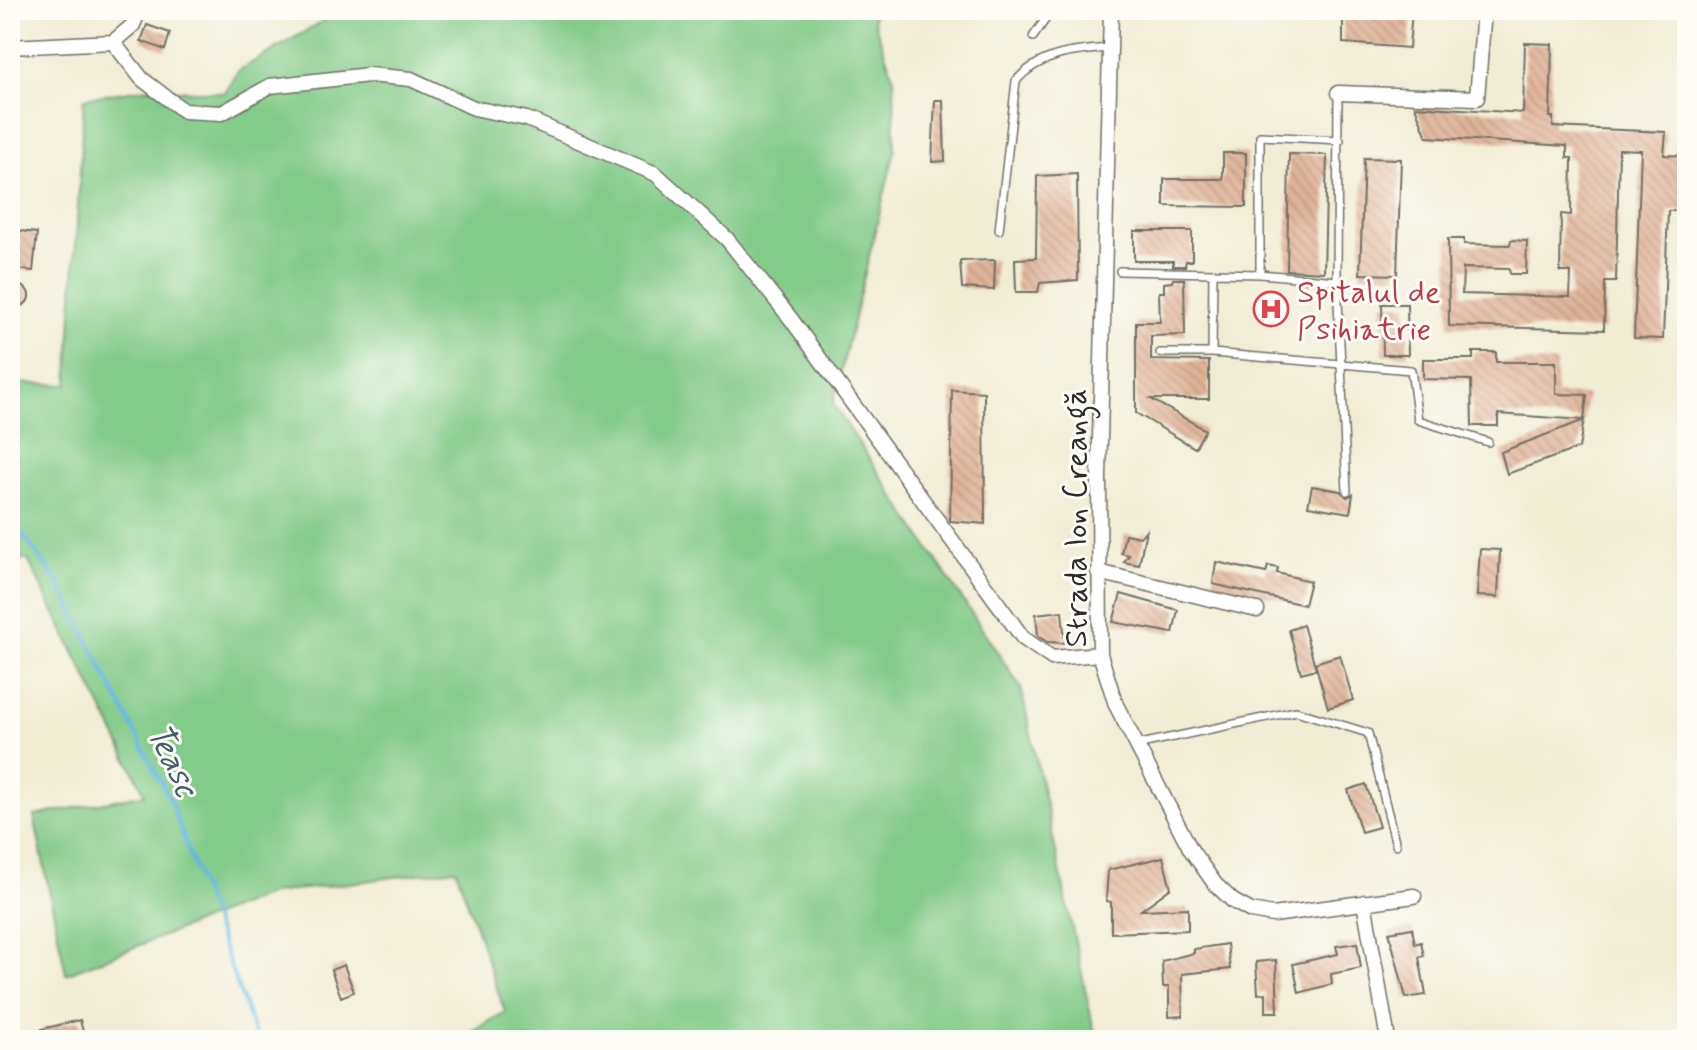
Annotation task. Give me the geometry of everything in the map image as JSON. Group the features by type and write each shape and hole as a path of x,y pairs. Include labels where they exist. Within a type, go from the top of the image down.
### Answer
{"street":[{"path":"10,47 113,42 133,25 139,10"},
{"name":"Strada Ion Creangă","path":"1111,10 1098,572 1100,654 1116,705 1191,850 1215,884 1233,901 1251,911 1273,915 1414,896"},
{"path":"1338,93 1477,98 1484,10"},
{"path":"113,42 142,79 184,111 222,113 270,86 369,75 411,79 474,108 527,119 656,174 727,239 791,319 1023,638 1052,658 1100,654"},
{"path":"1098,572 1257,610"},
{"path":"1364,902 1388,1040"}],"lane":[{"path":"1033,37 1052,10"},
{"path":"999,230 1016,81 1023,72 1064,51 1110,48"},
{"path":"1338,93 1337,281 1347,491"},
{"path":"1260,274 1260,136 1340,140"},
{"path":"10,255 14,233"},
{"path":"1120,271 1260,274 1337,281"},
{"path":"1212,353 1213,274"},
{"path":"1160,353 1212,353 1411,370 1418,420 1488,442"},
{"path":"1136,745 1296,711 1368,733 1396,845"}],"green space":[{"path":"342,10 874,10 873,19 894,79 895,150 833,404 1021,688 1096,1040 458,1040 505,1012 456,869 273,893 66,974 34,816 145,794 28,560 10,557 10,383 68,385 84,98 149,88 225,93 238,71"}],"building":[{"path":"1343,10 1412,10 1409,48 1343,43"},
{"path":"147,25 170,33 165,50 141,41"},
{"path":"1525,43 1552,44 1550,117 1553,117 1553,127 1666,132 1664,155 1687,156 1687,211 1668,211 1663,339 1634,338 1641,150 1619,149 1616,282 1605,282 1604,330 1449,326 1448,239 1464,239 1464,244 1510,245 1511,240 1527,241 1526,274 1510,274 1509,269 1463,268 1462,294 1570,297 1571,272 1560,272 1561,214 1571,215 1572,158 1567,158 1567,146 1427,137 1415,106 1523,113"},
{"path":"935,100 943,100 945,161 932,162"},
{"path":"1223,153 1246,153 1246,207 1164,206 1164,179 1223,179"},
{"path":"1289,154 1327,155 1324,272 1287,270"},
{"path":"1364,158 1401,159 1397,275 1360,274"},
{"path":"1077,174 1078,280 1040,283 1038,292 1016,292 1015,259 1036,258 1037,176"},
{"path":"20,231 37,233 33,271 16,269"},
{"path":"1134,231 1192,231 1192,261 1186,261 1185,266 1173,266 1173,261 1134,261"},
{"path":"995,260 994,290 962,288 960,261"},
{"path":"1184,279 1185,335 1151,336 1151,360 1209,361 1209,399 1151,399 1205,430 1195,448 1136,413 1136,322 1160,322 1159,292 1164,292 1164,283"},
{"path":"15,286 23,286 29,296 23,306 15,306 9,300 9,292"},
{"path":"1382,304 1407,304 1408,355 1383,355"},
{"path":"1473,352 1496,352 1496,362 1556,362 1556,394 1587,395 1584,420 1498,414 1498,426 1472,426 1471,380 1423,379 1423,359 1473,359"},
{"path":"952,390 984,392 985,524 950,521"},
{"path":"1584,420 1579,448 1507,474 1501,452"},
{"path":"1312,486 1340,491 1347,497 1353,494 1350,513 1308,506"},
{"path":"1146,530 1139,565 1124,562 1129,555 1121,553 1125,534 1140,537"},
{"path":"1480,549 1500,550 1498,597 1477,596"},
{"path":"1216,562 1266,573 1268,566 1278,568 1277,573 1310,581 1304,605 1213,584"},
{"path":"1121,594 1178,610 1173,633 1113,622"},
{"path":"1062,611 1065,643 1047,642 1038,636 1036,614"},
{"path":"1303,625 1316,669 1301,673 1289,630"},
{"path":"1340,655 1353,700 1328,708 1315,663"},
{"path":"1366,784 1379,827 1361,832 1348,790"},
{"path":"1163,857 1171,888 1141,910 1188,908 1188,930 1111,933 1111,902 1106,901 1108,870"},
{"path":"1412,928 1415,944 1421,942 1424,956 1419,957 1426,995 1406,998 1389,932"},
{"path":"1357,943 1361,968 1331,974 1332,984 1299,993 1293,964 1338,954 1336,946"},
{"path":"1227,944 1230,969 1182,974 1183,1016 1169,1017 1169,987 1163,987 1162,961 1194,953 1194,949"},
{"path":"1276,960 1278,1012 1266,1012 1266,993 1258,994 1256,962"},
{"path":"344,965 354,992 341,997 331,970"},
{"path":"80,1020 83,1032 45,1040 42,1029"}],"waterway":[{"name":"Teasc","path":"10,518 57,580 170,800 257,1040"}],"place":[{"name":"Spitalul de Psihiatrie","path":"1271,309"}]}
